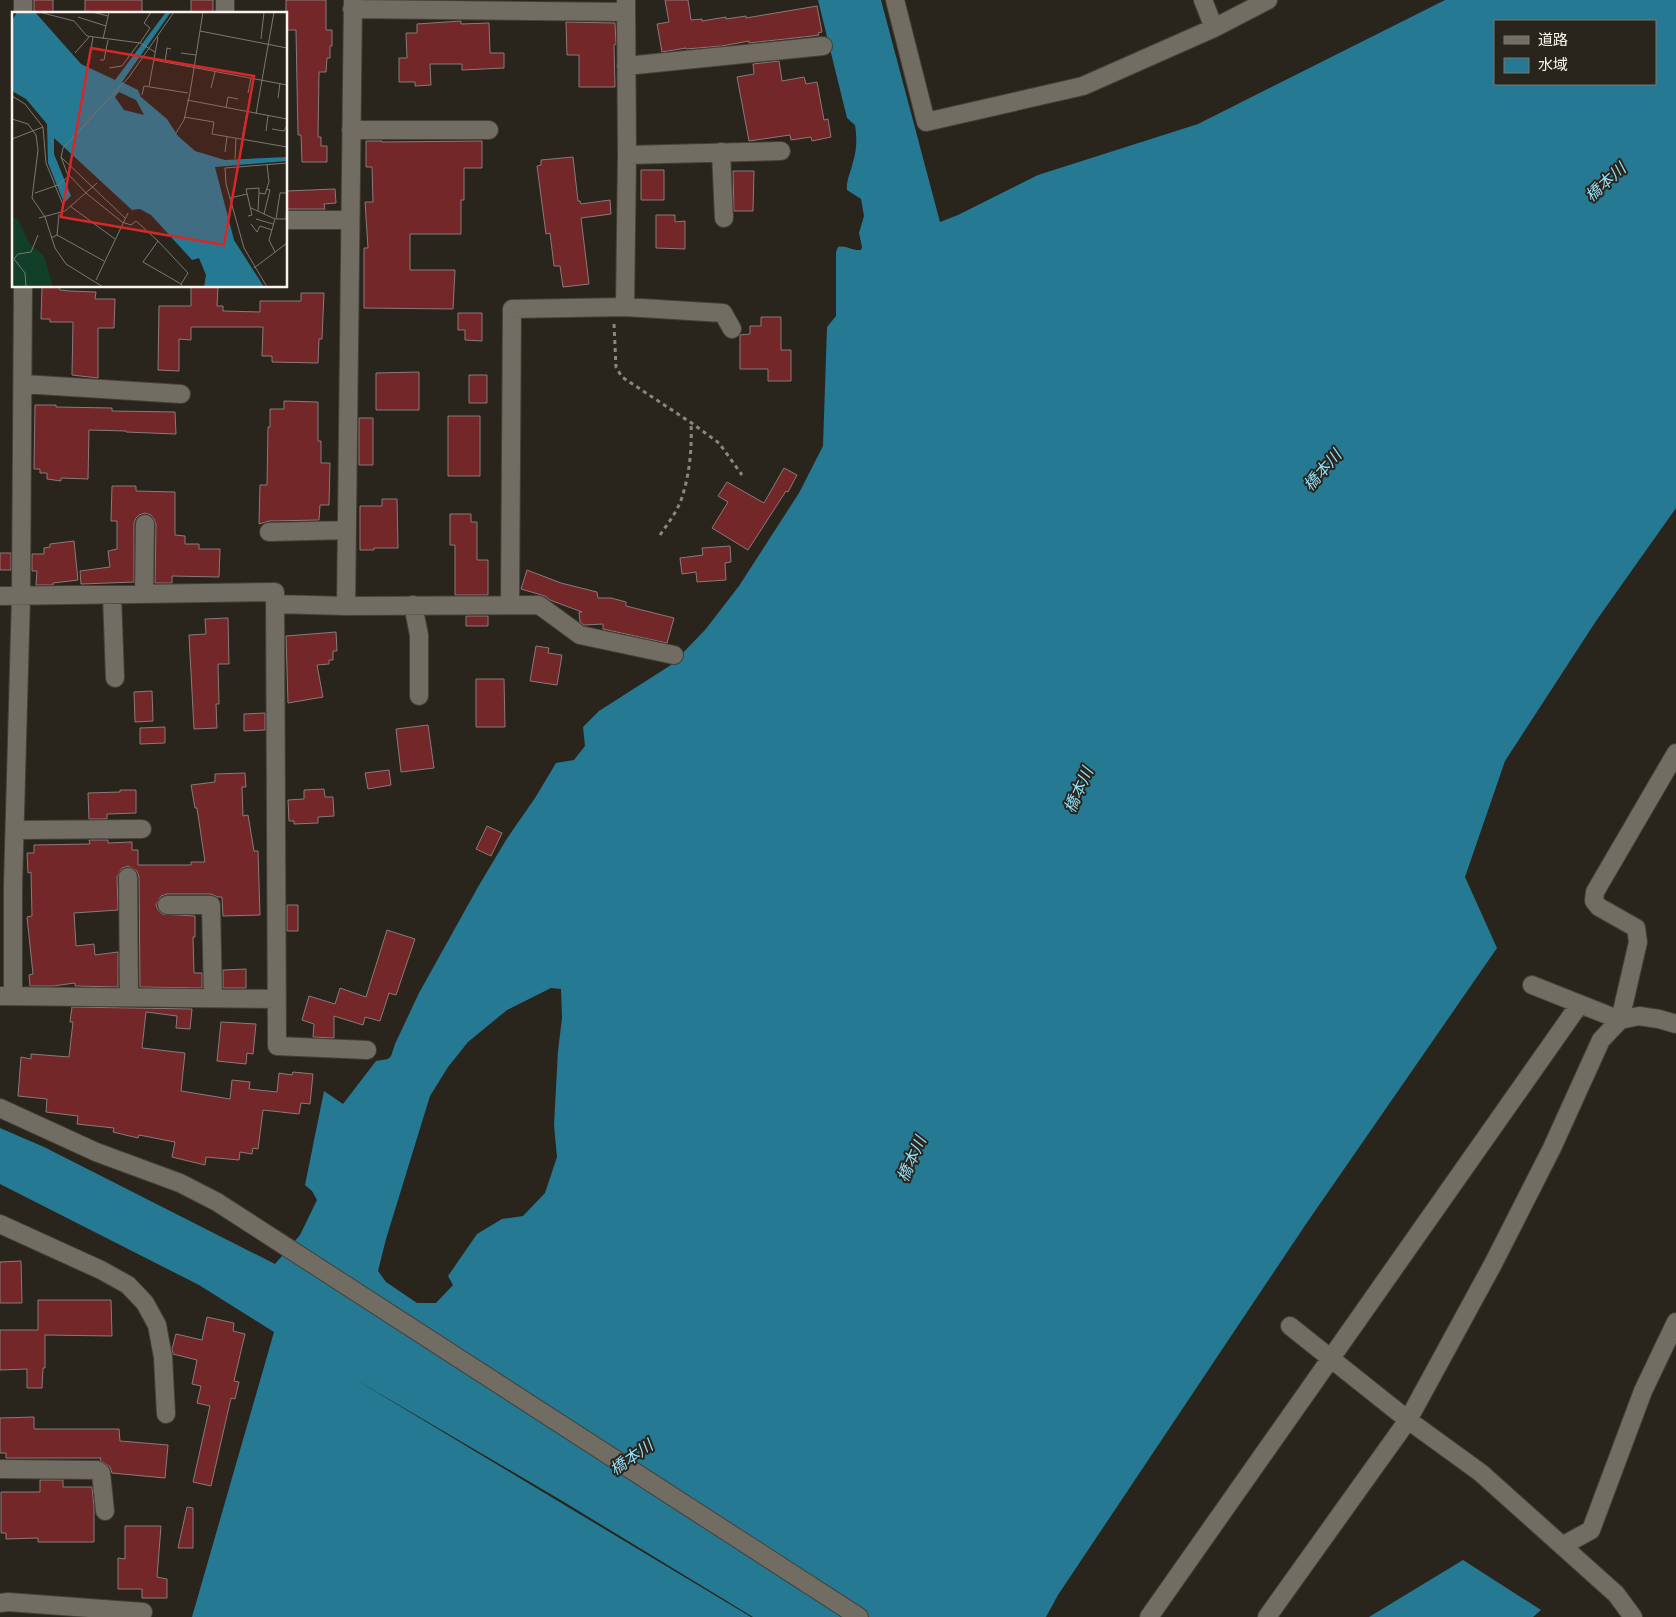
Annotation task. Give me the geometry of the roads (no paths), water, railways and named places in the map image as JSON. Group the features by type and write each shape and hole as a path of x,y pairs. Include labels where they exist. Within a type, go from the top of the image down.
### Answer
{"street":[{"path":"895,0 926,122 1082,86 1214,28 1268,0"},
{"path":"1203,0 1214,28"},
{"path":"346,606 352,5 626,6 627,155 619,307"},
{"path":"626,66 823,46"},
{"path":"351,130 489,130"},
{"path":"627,155 781,151"},
{"path":"721,152 724,218"},
{"path":"288,220 350,220"},
{"path":"23,288 21,596 15,830 7,885 6,996 276,999"},
{"path":"510,604 512,309 619,307 723,313 732,329"},
{"path":"23,384 181,394"},
{"path":"144,594 145,524"},
{"path":"269,532 347,530"},
{"path":"0,596 275,592 277,1046 367,1050"},
{"path":"112,595 115,678"},
{"path":"275,604 346,606 538,605 580,635 674,655"},
{"path":"413,605 419,635 419,696"},
{"path":"1271,1616 1408,1420 1493,1264 1552,1148 1601,1040 1620,1020 1638,942 1636,928 1599,907 1594,901 1595,892 1676,754"},
{"path":"15,830 142,829"},
{"path":"128,877 129,997"},
{"path":"166,905 211,905 213,998"},
{"path":"1532,985 1620,1020 1639,1016 1676,1024"},
{"path":"1149,1617 1579,1005"},
{"path":"0,1108 96,1152 180,1183 216,1202 859,1617"},
{"path":"0,1224 128,1285 146,1304 157,1325 163,1357 166,1414"},
{"path":"1562,1546 1591,1530 1642,1391 1676,1322"},
{"path":"1290,1326 1408,1420 1481,1473 1616,1594 1632,1617"},
{"path":"0,1469 97,1470 101,1473 105,1511"},
{"path":"0,1603 8,1602 109,1613 143,1612"}],"water":[{"name":"橋本川","path":"818,0 881,0 940,222 1038,175 1198,124 1445,0 1676,0 1676,508 1596,621 1505,761 1465,877 1497,948 1306,1224 1058,1595 1046,1617 753,1617 564,1502 353,1378 751,1617 192,1617 274,1332 199,1285 0,1184 0,1128 44,1147 275,1264 300,1235 317,1200 312,1191 305,1185 324,1091 343,1104 376,1061 388,1059 391,1056 419,993 478,887 556,763 574,760 585,746 583,727 599,711 671,665 705,630 739,586 799,493 823,446 827,327 836,316 836,252 838,247 861,250 862,247 859,233 864,216 861,199 847,190 855,153 855,125 847,118","holes":["551,988 561,989 562,1018 558,1051 554,1125 557,1157 545,1193 523,1216 502,1219 477,1234 448,1276 453,1285 436,1303 417,1303 386,1282 378,1271 430,1096 448,1067 468,1042 507,1010"]},
{"path":"1463,1560 1541,1610 1533,1617 1369,1617"}]}
